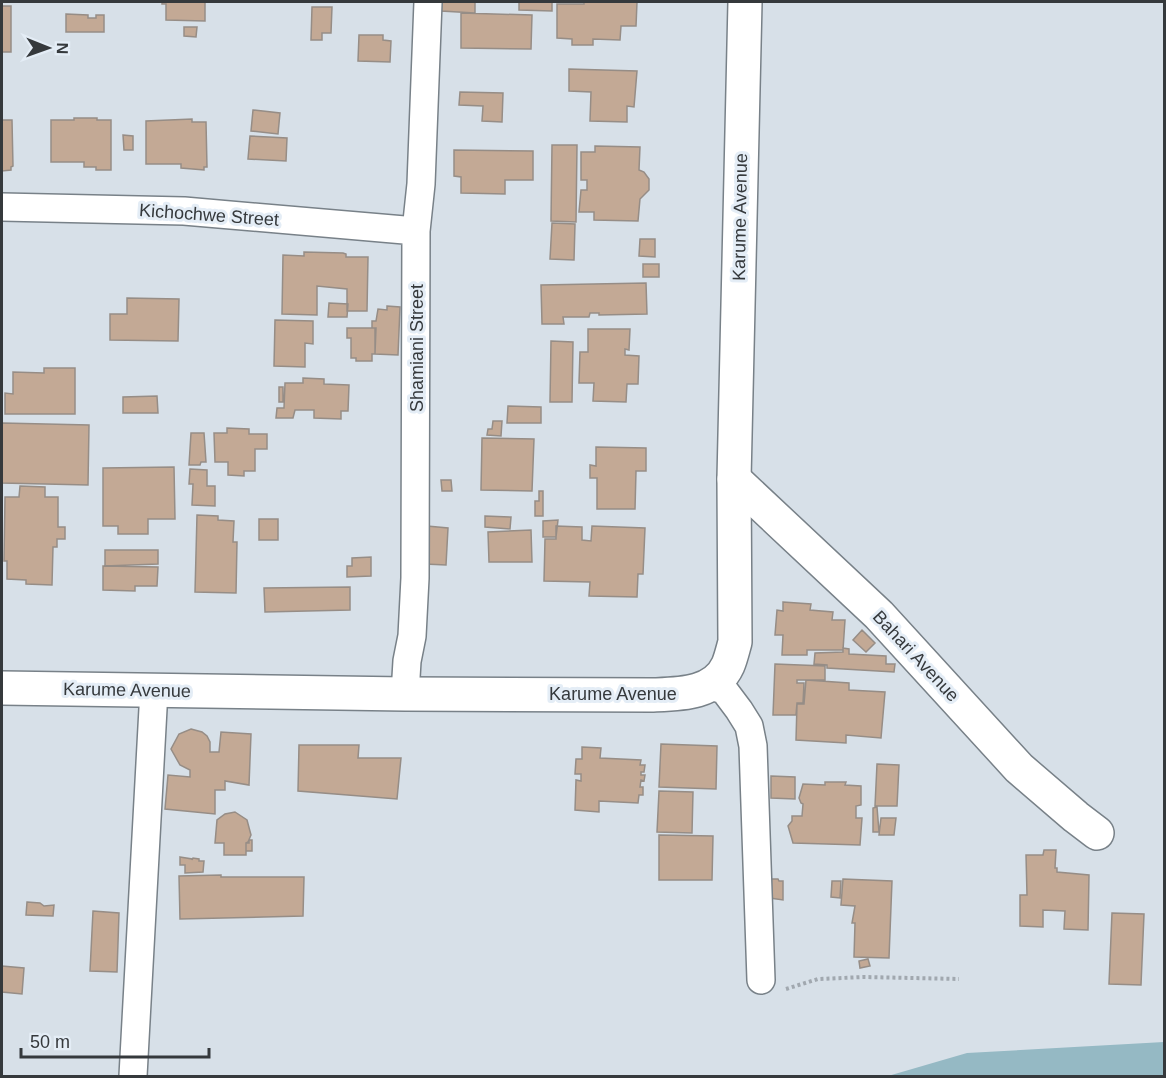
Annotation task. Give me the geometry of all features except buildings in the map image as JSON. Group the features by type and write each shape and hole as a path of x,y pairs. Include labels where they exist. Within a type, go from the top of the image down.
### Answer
{"main road":[{"name":"Karume Avenue","path":"2,688 405,694 682,694 711,686 727,667 735,642 734,479 745,2"},
{"name":"Bahari Avenue","path":"734,479 879,615 1019,768 1097,833"}],"street":[{"name":"Shamiani Street","path":"405,694 407,661 412,636 415,578 416,231 421,184 428,2"},
{"name":"Kichochwe Street","path":"2,207 184,211 416,231"},
{"path":"711,686 724,690 739,710 749,726 753,746 761,980"},
{"path":"133,1077 154,690"}],"path":[{"path":"761,980 780,991 818,979 865,977 959,979"}],"water":[{"path":"1164,1042 1164,1076 888,1076 967,1053"}]}
